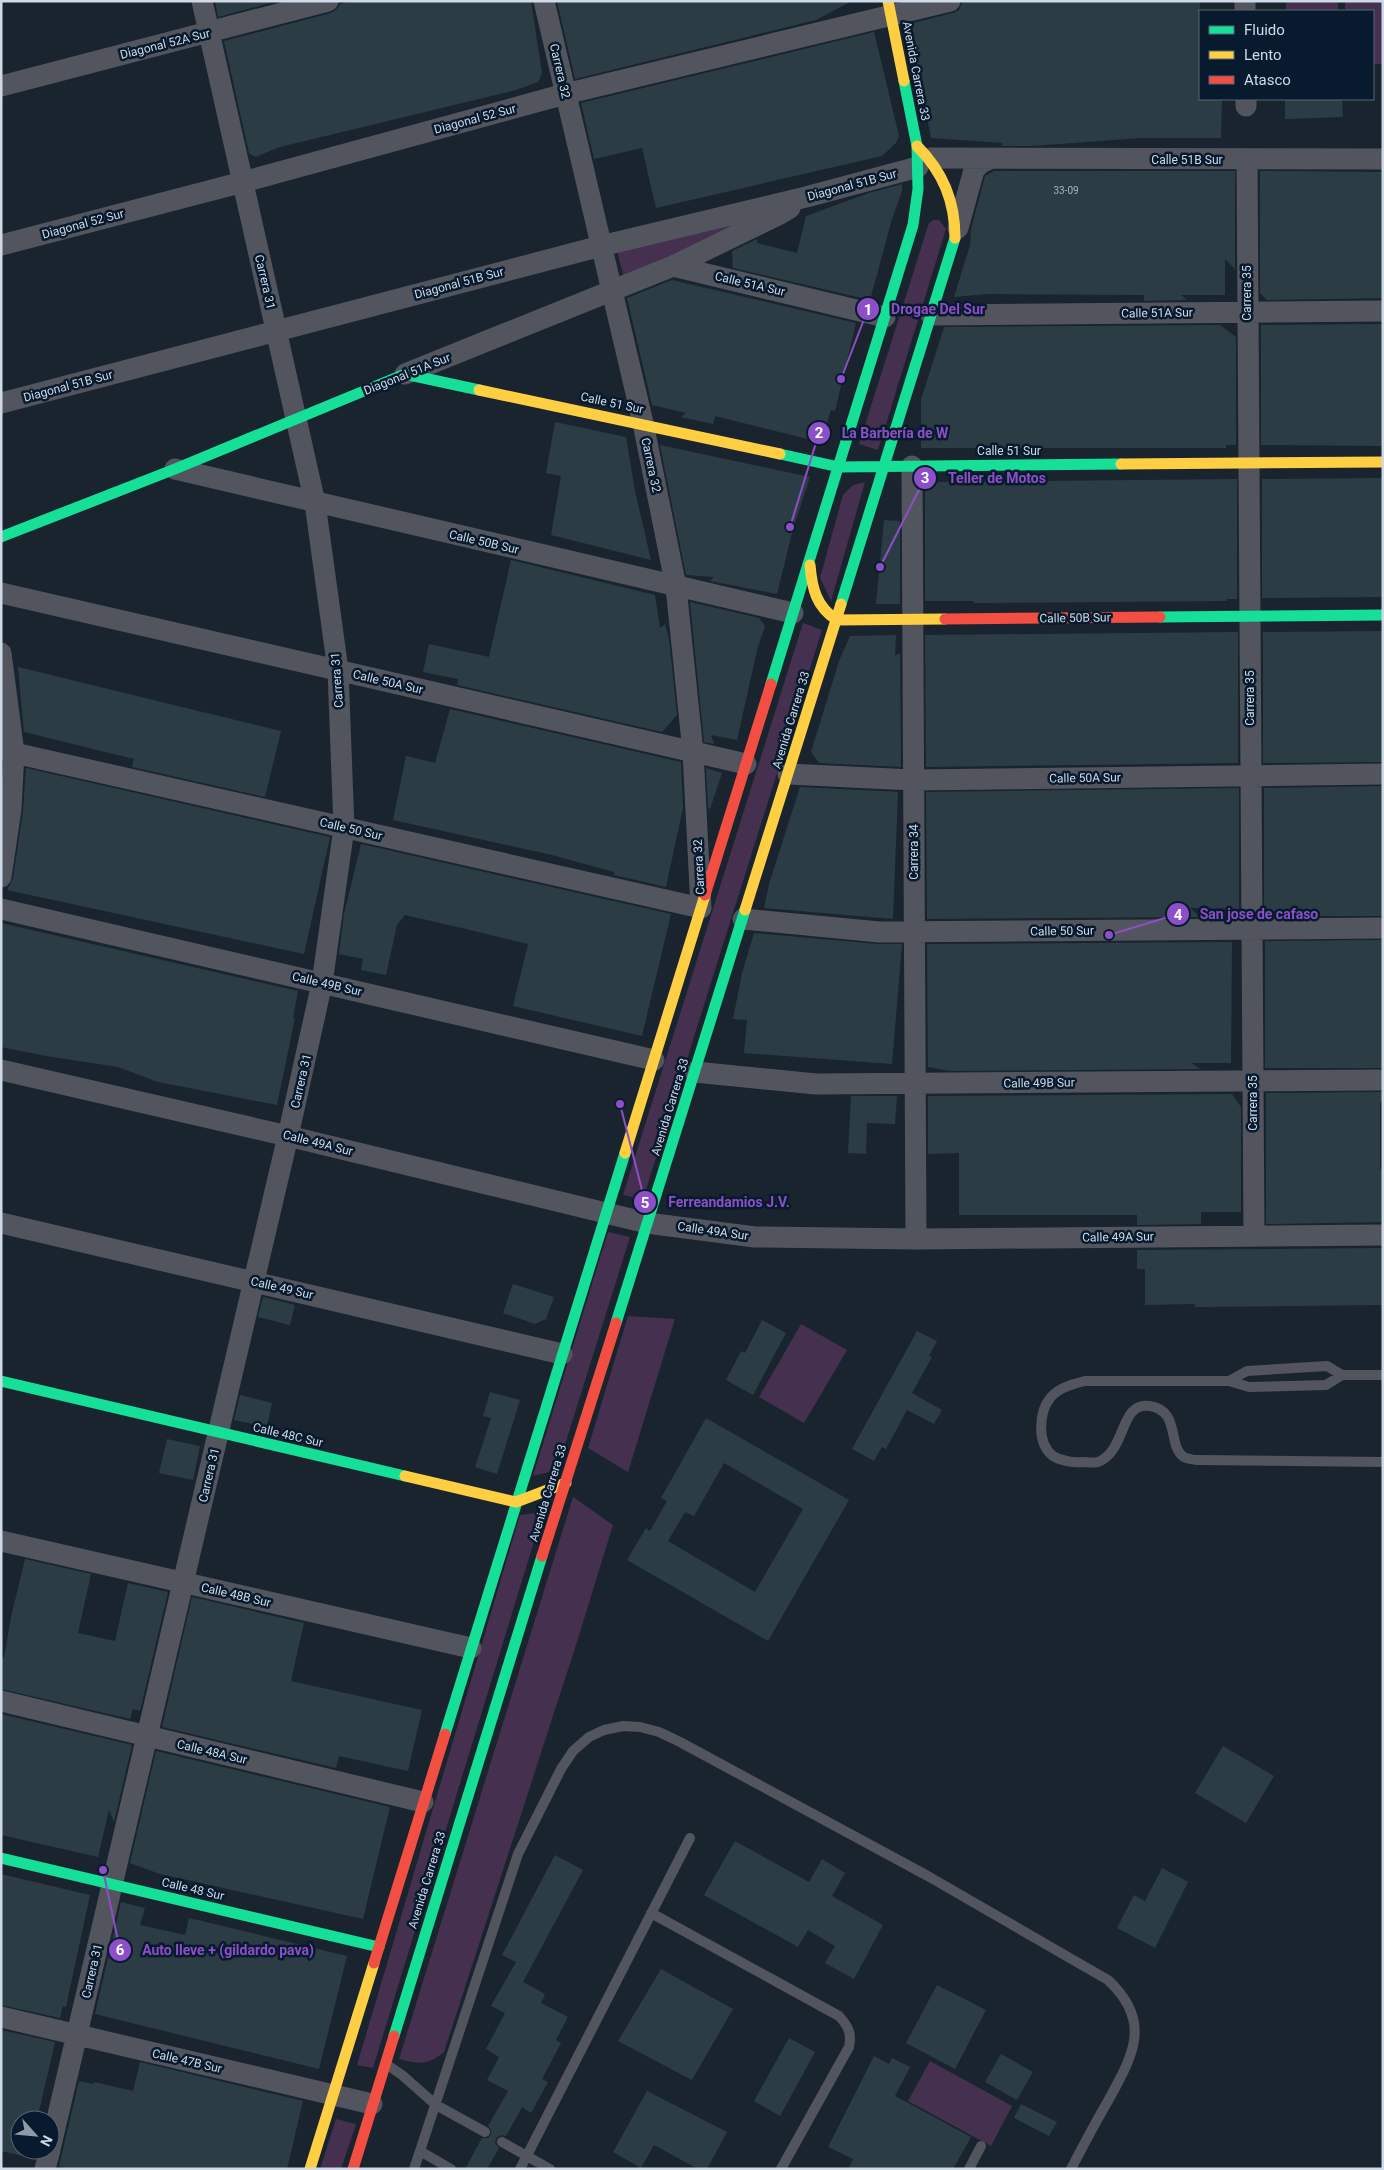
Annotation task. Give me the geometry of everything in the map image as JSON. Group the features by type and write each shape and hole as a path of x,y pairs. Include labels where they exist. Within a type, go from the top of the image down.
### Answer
{"main road":[{"name":"Avenida Carrera 33","path":"310,2169 913,225 922,157 890,9"},
{"name":"Avenida Carrera 33","path":"353,2169 955,240 956,225 950,196 942,176 922,157"},
{"name":"Diagonal 51A Sur","path":"1,537 175,469 405,374"},
{"name":"Calle 51 Sur","path":"405,374 643,423 839,467 1383,462"},
{"path":"810,561 815,598 827,614 836,620"},
{"name":"Calle 50B Sur","path":"836,620 1383,615"},
{"name":"Calle 48C Sur","path":"1,1381 516,1502"},
{"path":"516,1502 566,1483"},
{"name":"Calle 48 Sur","path":"1,1858 379,1947"}],"street":[{"name":"Carrera 31","path":"59,2110 219,1433 322,983 344,828 338,670 314,503 202,1"},
{"name":"Diagonal 52A Sur","path":"1,86 328,1"},
{"name":"Carrera 32","path":"544,1 643,423 676,587 693,752 701,908"},
{"name":"Diagonal 52 Sur","path":"1,245 890,9 950,1"},
{"name":"Calle 51B Sur","path":"922,157 1246,160 1383,159"},
{"name":"Diagonal 51B Sur","path":"1,403 601,246 806,196 922,157"},
{"path":"955,240 974,170 981,163 992,158"},
{"name":"Carrera 35","path":"1246,160 1254,1236"},
{"name":"Diagonal 51A Sur","path":"405,374 673,266 780,214 806,196"},
{"name":"Calle 51A Sur","path":"673,266 885,317"},
{"name":"Calle 51A Sur","path":"931,315 1383,311"},
{"name":"Carrera 34","path":"912,466 916,1239"},
{"name":"Calle 50B Sur","path":"175,469 314,503 793,613"},
{"name":"Calle 50A Sur","path":"1,593 746,764"},
{"path":"1,653 11,808 1,877"},
{"name":"Calle 50 Sur","path":"7,752 701,908"},
{"name":"Calle 50A Sur","path":"788,774 913,780 1383,774"},
{"name":"Calle 49B Sur","path":"1,908 654,1060"},
{"name":"Calle 50 Sur","path":"743,919 878,932 1383,928"},
{"name":"Calle 49A Sur","path":"1,1070 288,1136 647,1223 755,1237 916,1239 1383,1235"},
{"name":"Calle 49B Sur","path":"695,1072 816,1084 1383,1080"},
{"name":"Calle 49 Sur","path":"1,1223 562,1354"},
{"name":"Calle 48B Sur","path":"1,1541 183,1584 471,1648"},
{"name":"Calle 48A Sur","path":"1,1701 424,1802"},
{"name":"Calle 47B Sur","path":"1,2017 372,2104"}],"lane":[{"path":"1229,1381 1246,1371 1326,1366 1342,1375 1383,1375"},
{"path":"1342,1375 1326,1385 1249,1387 1229,1381 1085,1381 1067,1386 1051,1397 1042,1417 1043,1440 1053,1456 1073,1463 1097,1462 1114,1450 1129,1413 1140,1406 1152,1406 1170,1419 1177,1450 1185,1458 1198,1460 1383,1462"},
{"path":"414,2169 518,1854 561,1770 573,1751 589,1737 604,1730 623,1726 640,1727 659,1732 680,1742 926,1875 1108,1980 1123,1994 1133,2016 1134,2037 1129,2061 1071,2169"},
{"path":"520,2169 690,1838"},
{"path":"651,1913 839,2016 846,2024 851,2036 849,2046 781,2169"},
{"path":"385,2063 402,2074 436,2105 485,2132"},
{"path":"502,2142 550,2169"},
{"path":"968,2169 981,2146"},
{"path":"420,2151 451,2169"}],"shaded area":[{"path":"1286,1 1338,1 1338,10 1286,10"},
{"path":"1345,1 1383,1 1383,64 1374,64 1374,10 1345,10"},
{"path":"781,210 624,278 617,251"},
{"path":"933,220 939,220 946,229 878,450 859,444 929,223"},
{"path":"865,482 831,601 820,578 843,495 853,485"},
{"path":"803,623 822,630 643,1199 623,1195"},
{"path":"608,1232 630,1237 557,1470 533,1476"},
{"path":"628,1316 675,1319 628,1472 588,1448"},
{"path":"801,1324 847,1350 804,1423 759,1397"},
{"path":"573,1497 613,1525 575,1648 444,2052 433,2060 423,2063 399,2059"},
{"path":"543,1512 373,2068 357,2065 520,1515"},
{"path":"930,2061 1012,2106 991,2146 908,2101"},
{"path":"336,2119 356,2124 341,2169 320,2169"}],"building":[{"path":"215,1 277,1 218,17"},
{"path":"352,1 531,1 542,73 538,82 516,90 280,147 255,157 249,153 224,41 331,13 340,4"},
{"path":"557,1 852,1 816,20 575,79"},
{"path":"969,1 1200,1 1199,100 1222,100 1221,138 1141,138 1032,146 1001,146 1003,143 931,138 909,24 953,13 959,10 962,3"},
{"path":"874,32 899,136 896,143 882,156 656,208 642,148 594,159 581,103"},
{"path":"1285,100 1342,100 1343,117 1285,119"},
{"path":"994,171 1235,171 1235,269 1225,259 1225,295 1181,295 1187,300 1144,301 1144,295 988,294 954,297 970,245 971,229 985,176"},
{"path":"1260,171 1383,172 1383,298 1267,300 1260,293"},
{"path":"902,184 902,191 892,219 870,300 733,268 732,251 757,239 757,243 797,253 806,216 869,193"},
{"path":"672,280 856,323 835,411 831,410 823,437 816,441 715,416 713,424 681,417 686,413 652,405 627,298"},
{"path":"1383,324 1383,446 1261,445 1261,325"},
{"path":"1220,325 1236,337 1236,445 1226,445 1226,448 921,448 921,400 944,327"},
{"path":"555,422 626,437 635,491 651,560 551,535 561,476 546,473"},
{"path":"660,445 810,477 793,529 777,594 710,581 714,577 686,575"},
{"path":"1383,478 1383,597 1262,598 1262,479"},
{"path":"1237,479 1237,599 1227,599 1227,601 974,603 974,601 925,601 925,485 927,482"},
{"path":"884,520 900,521 900,604 876,604"},
{"path":"511,560 655,595 660,628 665,624 669,639 677,715 662,732 457,685 458,679 423,672 429,644 489,657"},
{"path":"690,602 759,618 765,626 757,650 737,740 711,735 714,744 704,742"},
{"path":"1383,631 1383,762 1263,763 1263,632"},
{"path":"1238,632 1238,763 926,767 925,635"},
{"path":"896,635 895,656 900,653 901,767 819,763 811,752 839,661 850,636"},
{"path":"18,667 281,731 265,797 132,767 134,759 24,732"},
{"path":"450,709 681,762 683,808 666,887 614,875 614,872 552,855 393,820 406,756 435,763"},
{"path":"26,768 330,837 304,954 7,890 13,879 23,811"},
{"path":"706,768 722,773 710,809 708,808"},
{"path":"1383,786 1383,916 1264,916 1264,788"},
{"path":"800,787 901,792 898,792 893,919 764,908 769,884"},
{"path":"1239,788 1239,909 1190,908 1200,917 927,919 926,792"},
{"path":"361,844 671,914 642,1036 513,1006 528,944 466,929 405,915 397,925 386,975 361,970 363,959 339,954 344,914"},
{"path":"1,923 298,991 293,1018 295,1018 277,1105 158,1082 118,1067 1,1047"},
{"path":"754,933 878,944 902,944 892,1064 744,1053 747,1020 733,1019 742,973"},
{"path":"1383,940 1383,1068 1265,1068 1265,941"},
{"path":"1232,943 1231,1063 1192,1063 1200,1069 950,1071 928,1067 927,944"},
{"path":"1383,1092 1383,1102 1380,1102 1380,1169 1383,1169 1383,1222 1266,1224 1266,1093"},
{"path":"1232,1094 1241,1107 1241,1212 1201,1212 1201,1224 1137,1225 1137,1215 959,1215 959,1153 928,1154 928,1096"},
{"path":"851,1096 897,1096 895,1124 867,1123 866,1154 848,1153"},
{"path":"1383,1248 1383,1305 1195,1307 1195,1304 1145,1305 1145,1269 1137,1269 1137,1250"},
{"path":"513,1284 554,1297 546,1319 535,1324 503,1313"},
{"path":"263,1297 295,1305 290,1325 258,1317"},
{"path":"762,1320 786,1333 753,1395 726,1380 741,1351 745,1353"},
{"path":"917,1331 937,1341 929,1356 932,1357 912,1393 942,1410 934,1424 907,1410 886,1449 882,1447 874,1461 852,1449"},
{"path":"490,1392 520,1400 497,1474 475,1467 491,1418 483,1416"},
{"path":"240,1395 272,1403 267,1427 234,1420"},
{"path":"706,1418 849,1500 768,1641 627,1560 646,1528 650,1531 667,1501 661,1498","holes":["724,1463 803,1509 755,1592 668,1541 685,1512 694,1516"]},
{"path":"167,1439 200,1446 193,1480 159,1473"},
{"path":"25,1559 91,1574 78,1633 115,1641 128,1583 168,1592 140,1711 133,1709 130,1719 1,1689 1,1657 4,1658 11,1617"},
{"path":"192,1597 304,1623 291,1681 422,1710 408,1771 339,1756 336,1768 162,1727"},
{"path":"1,1714 132,1745 114,1822 109,1810 98,1857 1,1835"},
{"path":"1223,1746 1274,1776 1246,1823 1195,1793"},
{"path":"156,1751 390,1807 363,1919 160,1874 130,1863"},
{"path":"735,1841 809,1882 822,1859 845,1873 832,1896 883,1925 854,1979 825,1963 835,1946 808,1930 798,1947 704,1895"},
{"path":"555,1855 583,1870 523,1982 545,1994 541,2003 568,2017 556,2040 561,2043 542,2079 548,2082 531,2113 522,2107 506,2136 501,2135 496,2138 495,2143 499,2148 487,2169 465,2169 482,2138 488,2138 491,2135 491,2129 488,2126 508,2091 487,2080 499,2057 486,2049 505,2013 491,2006 516,1962 502,1955"},
{"path":"1162,1868 1188,1882 1155,1948 1117,1928 1134,1895 1145,1901"},
{"path":"1,1874 90,1895 66,2007 63,2006 60,2018 1,2005"},
{"path":"121,1902 145,1908 140,1925 185,1935 189,1918 347,1956 319,2069 95,2014"},
{"path":"661,1969 733,2009 692,2080 618,2041"},
{"path":"937,1985 986,2010 955,2069 906,2043"},
{"path":"1,2030 55,2042 39,2110 10,2110 10,2153 1,2151"},
{"path":"789,2038 815,2052 780,2116 754,2101"},
{"path":"1001,2054 1033,2072 1017,2100 985,2082"},
{"path":"874,2056 889,2064 892,2058 910,2067 895,2096 971,2137 953,2169 848,2169 853,2159 828,2147"},
{"path":"140,2062 303,2101 287,2169 70,2169 59,2166 79,2081 94,2084 94,2082 133,2091"},
{"path":"647,2091 727,2132 707,2169 698,2169 654,2145 641,2168 613,2152"},
{"path":"1021,2104 1057,2122 1049,2136 1014,2118"}],"traffic: fast":[{"path":"771,684 913,225 918,189 917,146 904,81"},
{"path":"841,604 955,238"},
{"path":"1,537 175,469 405,374 479,390"},
{"path":"780,454 839,467 1121,464"},
{"path":"1160,617 1383,615"},
{"path":"616,1323 745,910"},
{"path":"445,1734 625,1153"},
{"path":"1,1381 405,1476"},
{"path":"394,2036 542,1556"},
{"path":"1,1858 379,1947"}],"traffic: slow":[{"path":"888,1 904,81"},
{"path":"917,146 934,166 946,188 953,212 955,238"},
{"path":"479,390 780,454"},
{"path":"1121,464 1383,462"},
{"path":"810,565 816,596 824,609 837,620 945,619"},
{"path":"745,910 841,604"},
{"path":"625,1153 705,895"},
{"path":"405,1476 516,1502 566,1483"},
{"path":"310,2169 374,1963"}],"traffic: jam":[{"path":"945,619 1160,617"},
{"path":"705,895 771,684"},
{"path":"542,1556 616,1323"},
{"path":"374,1963 445,1734"},
{"path":"353,2169 394,2036"}],"place":[{"name":"Drogae Del Sur","path":"841,379"},
{"name":"La Barbería de W","path":"790,527"},
{"name":"Teller de Motos","path":"880,567"},
{"name":"San jose de cafaso","path":"1109,935"},
{"name":"Ferreandamios J.V.","path":"620,1104"},
{"name":"Auto lleve + (gildardo pava)","path":"103,1870"}]}
